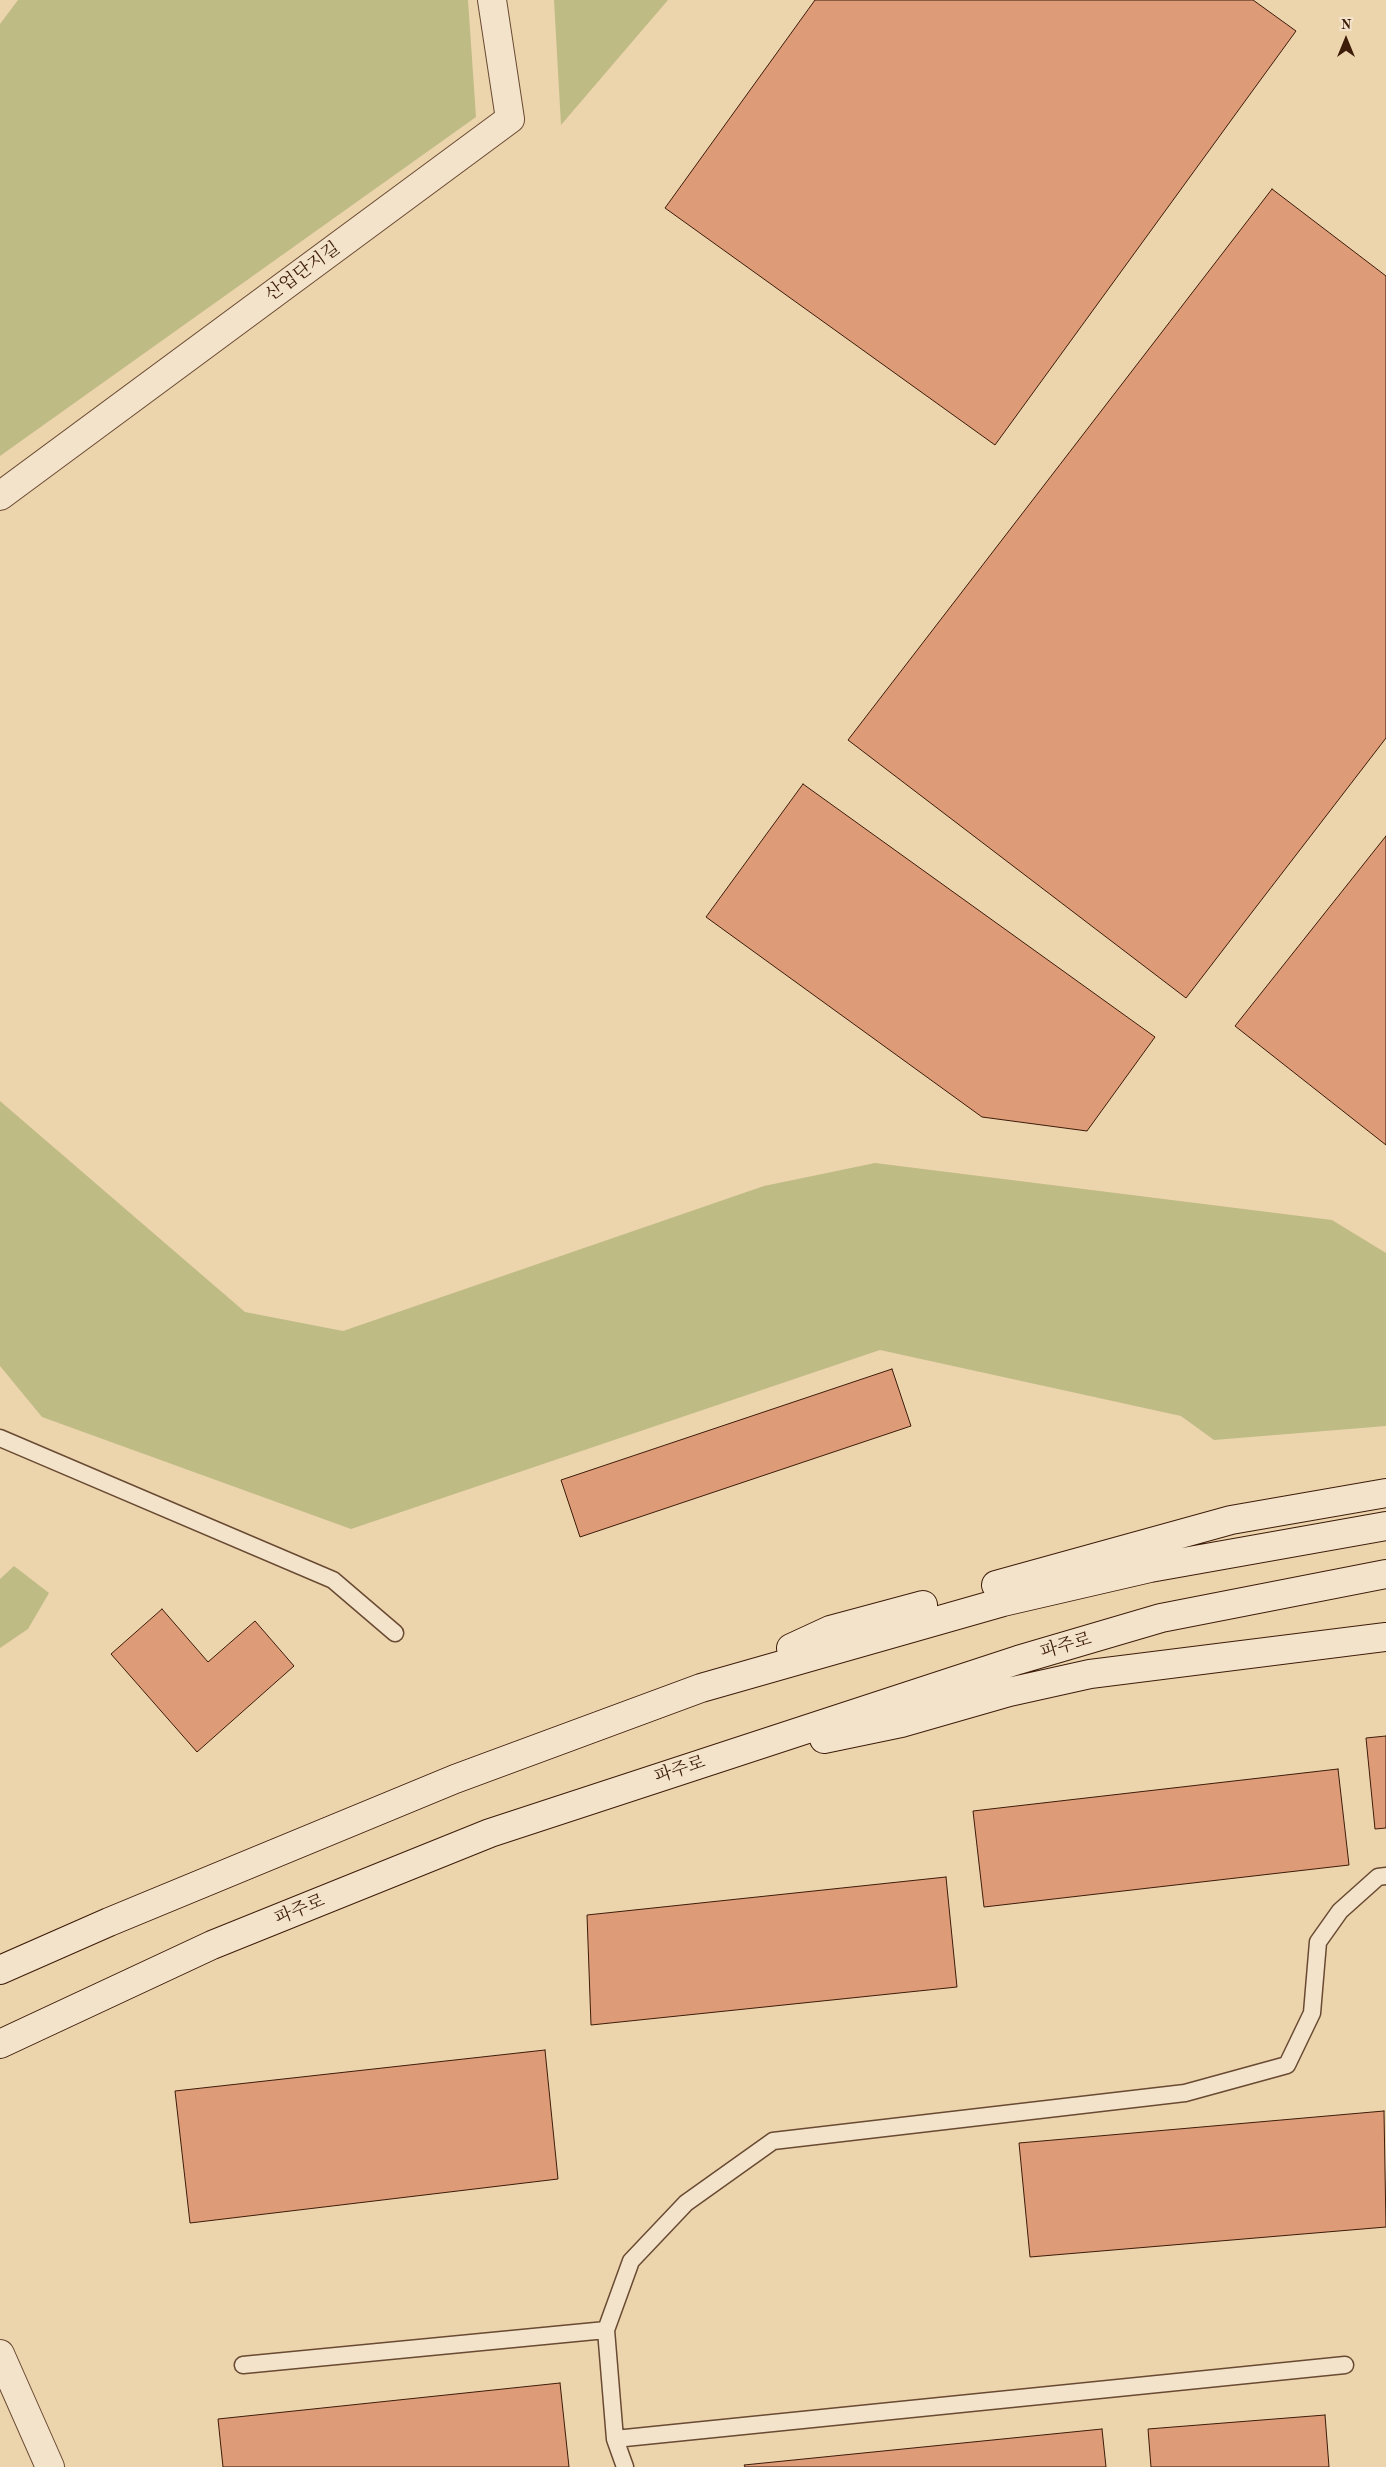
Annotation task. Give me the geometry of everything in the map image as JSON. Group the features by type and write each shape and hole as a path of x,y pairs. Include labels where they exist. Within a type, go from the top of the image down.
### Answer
{"main road":[{"name":"산업단지길","path":"0,496 510,119 492,0"},
{"path":"0,1970 109,1922 455,1779 701,1688 830,1630 1231,1520 1386,1493"},
{"path":"701,1688 1002,1602 1150,1568 1386,1526"},
{"name":"파주로","path":"0,2044 212,1945 490,1833 1018,1660 1161,1618 1386,1574"},
{"path":"685,1768 901,1723 1009,1692 1090,1674 1386,1637"},
{"path":"0,2354 50,2467"}],"lane":[{"path":"0,1438 333,1580 395,1632"},
{"path":"625,2467 615,2439 606,2330 631,2261 686,2203 774,2142 1185,2093 1287,2065 1312,2013 1318,1942 1340,1911 1378,1877 1386,1876"},
{"path":"244,2364 606,2330"},
{"path":"615,2439 1345,2364"}],"shaded area":[{"path":"18,0 468,0 476,117 0,456 0,24"},
{"path":"554,0 668,0 561,125"},
{"path":"0,1101 245,1312 343,1331 764,1186 875,1163 1332,1220 1386,1253 1386,1426 1214,1440 1181,1416 880,1350 351,1529 42,1417 0,1366"},
{"path":"14,1566 49,1593 28,1629 0,1648 0,1579"}],"building":[{"path":"815,0 1253,0 1296,31 995,445 665,208"},
{"path":"1272,189 1386,276 1386,738 1186,998 848,740"},
{"path":"803,784 1155,1037 1087,1131 982,1117 706,917"},
{"path":"1386,836 1386,1145 1235,1026"},
{"path":"892,1369 911,1426 580,1537 561,1480"},
{"path":"162,1609 208,1662 255,1621 294,1666 197,1752 111,1654"},
{"path":"1386,1736 1386,1828 1375,1829 1366,1738"},
{"path":"1338,1769 1349,1865 984,1907 973,1811"},
{"path":"946,1877 957,1987 591,2025 587,1915"},
{"path":"545,2050 558,2179 190,2223 175,2091"},
{"path":"1384,2111 1386,2227 1030,2257 1019,2143"},
{"path":"560,2383 569,2467 223,2467 218,2419"},
{"path":"1325,2415 1329,2467 1151,2467 1148,2429"},
{"path":"1102,2429 1106,2467 745,2467 744,2465"}]}
